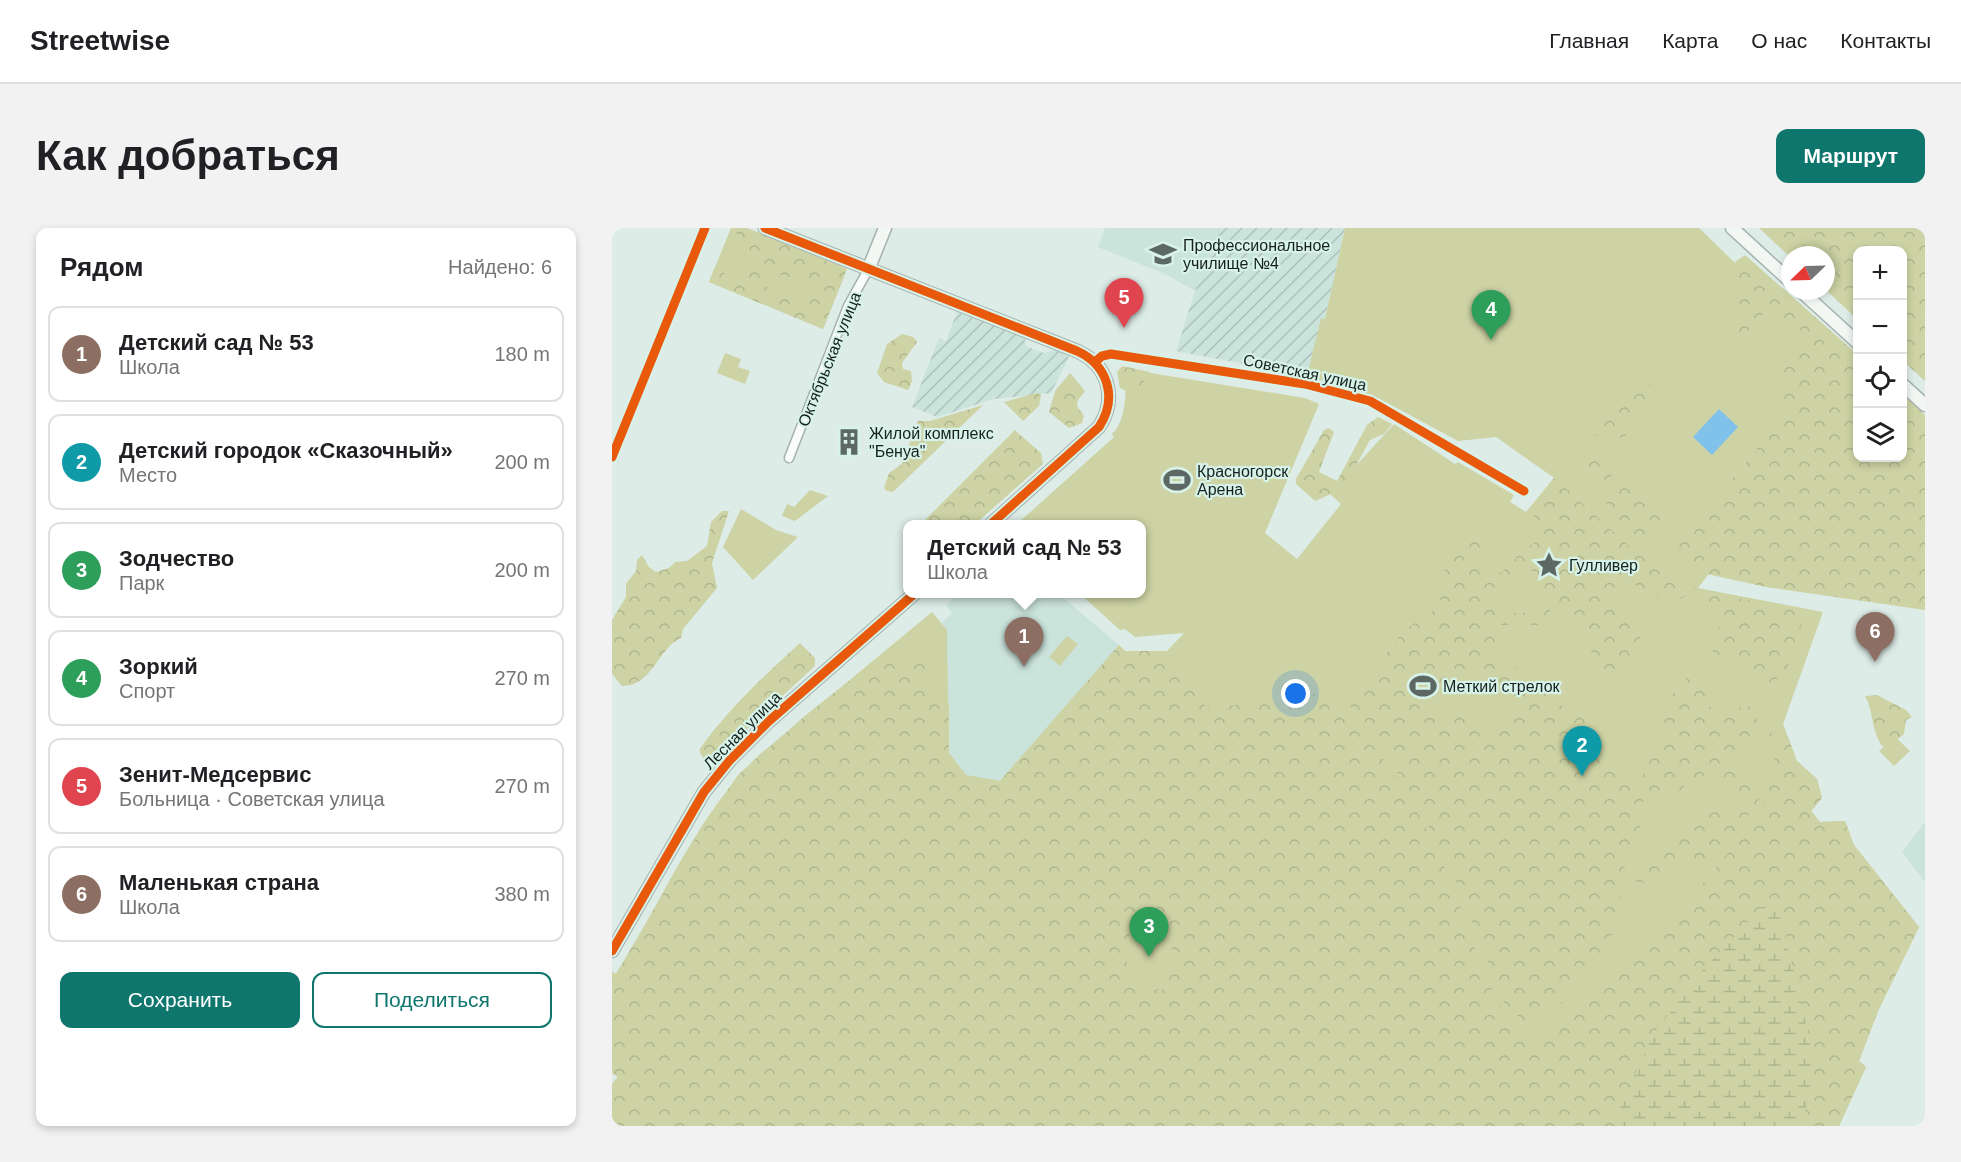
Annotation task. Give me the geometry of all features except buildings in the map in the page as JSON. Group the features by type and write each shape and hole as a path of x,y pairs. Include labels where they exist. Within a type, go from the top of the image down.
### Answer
{"street":[{"path":"612,457 705,228"},
{"path":"765,228 1077,351 1095,362 1109,388 1109,402 1103,420 1090,436 997,520"},
{"name":"Октябрьская улица","path":"789,458 848,306 885,228"},
{"path":"1732,228 1781,273"},
{"path":"1811,300 1853,339"},
{"name":"Советская улица","path":"1095,362 1102,356 1111,354 1247,374 1358,397 1380,405 1456,453 1524,491"},
{"path":"1907,389 1925,405"},
{"name":"Лесная улица","path":"612,951 704,792 730,760 761,728 909,598"}],"shaded area":[{"name":"Профессиональное училище №4","path":"1105,228 1222,228 1195,291 1167,275 1098,247"},
{"path":"1222,228 1345,228 1325,319 1322,318 1307,376 1176,351 1195,291"},
{"path":"957,312 1025,338 1026,346 1035,350 1044,353 1055,350 1069,357 1051,393 994,399 937,417 912,407 939,338 946,341"},
{"path":"954,598 1064,598 1119,645 1000,781 966,775 949,753 947,630 942,623 952,613 946,605"},
{"path":"1925,822 1925,882 1902,852"}],"green space":[{"path":"731,228 747,228 847,269 823,329 709,282"},
{"path":"731,228 747,228 847,269 823,329 709,282 714,269 721,269 728,279 732,278 739,282 747,280 749,276 745,259 750,254 749,245","holes":["762,269 787,277 796,277 817,286 806,305 797,304 795,296 797,293 792,287 777,293 767,287 761,280 759,272"]},
{"path":"1345,228 1699,228 1853,377 1853,386 1698,588 1823,612 1783,724 1797,761 1817,779 1822,798 1811,811 1820,822 1845,821 1854,845 1919,927 1878,1011 1859,1061 1866,1067 1839,1126 612,1126 612,1084 618,1077 612,1073 612,972 616,974 717,804 759,755 932,612 947,630 949,753 966,775 1000,781 1119,645 1125,651 1167,651 1184,633 1135,637 1125,629 1120,630 1084,598 1146,598 1146,520 1021,520 1114,437 1112,434 1123,412 1126,369 1305,398 1319,404 1265,533 1297,559 1341,504 1330,494 1394,424 1455,464 1458,462 1514,495 1510,502 1526,512 1554,478 1496,437 1458,441 1380,399 1307,376 1321,318 1325,319"},
{"path":"1759,228 1925,228 1925,381 1907,365 1907,246 1853,246 1853,315 1835,298 1835,246 1781,246 1781,249"},
{"path":"1745,255 1781,287 1781,300 1796,300 1853,350 1853,462 1907,462 1907,399 1925,415 1925,610 1766,587 1707,574 1662,549 1675,534 1696,525 1698,518 1757,450 1784,401 1775,364 1789,348 1802,340 1802,332 1786,318 1765,312 1746,334 1717,338 1740,311 1735,262"},
{"path":"902,334 913,337 917,342 902,363 903,369 911,371 912,381 908,390 884,382 877,373 887,344"},
{"path":"725,353 741,359 738,367 750,371 745,384 717,373"},
{"path":"1122,366 1150,372 1135,395 1120,388 1117,372"},
{"path":"1070,373 1085,391 1078,400 1077,406 1084,416 1082,423 1069,428 1049,412 1055,391"},
{"path":"1645,381 1660,397 1644,413 1634,417 1625,436 1612,441 1590,433 1635,384"},
{"path":"1036,393 1041,395 1039,406 1023,421 1004,402"},
{"path":"983,405 893,492 884,488 889,473 902,464 918,421 930,421"},
{"path":"1378,417 1392,424 1384,434 1370,440 1352,473 1333,493 1315,501 1296,484 1296,479 1324,430 1329,428 1334,432 1319,472 1337,481 1367,425"},
{"path":"1015,430 1041,453 1043,464 980,520 925,520"},
{"path":"1590,454 1600,457 1613,479 1628,489 1637,489 1647,498 1661,505 1661,524 1649,536 1637,537 1612,513 1583,463"},
{"path":"1554,478 1639,555 1698,589 1670,605 1627,580 1614,595 1613,604 1623,617 1645,632 1630,651 1628,668 1621,673 1605,674 1591,651 1585,625 1560,605 1552,608 1538,625 1493,625 1500,657 1526,676 1552,701 1583,716 1608,758 1618,782 1629,786 1640,783 1648,761 1664,743 1664,719 1668,702 1693,671 1705,681 1708,706 1723,713 1745,706 1753,708 1758,723 1772,731 1771,739 1764,744 1756,745 1739,761 1738,770 1744,776 1751,775 1761,787 1761,795 1743,823 1709,865 1684,864 1675,869 1667,867 1659,879 1637,884 1634,871 1692,822 1709,813 1734,807 1733,790 1724,778 1714,771 1684,785 1679,801 1647,792 1641,810 1641,841 1626,855 1622,889 1607,956 1589,972 1574,992 1549,1014 1526,1024 1504,1003 1452,872 1414,798 1367,724 1343,698 1369,678 1406,629 1425,620 1436,622 1430,613 1441,602 1438,588 1445,569 1477,532 1485,546 1481,567 1490,577 1503,571 1523,550 1535,543 1534,503","holes":["1519,568 1536,573 1544,584 1548,597 1519,615 1496,605 1504,585","1483,674 1516,702 1486,738 1457,713 1445,727 1430,715 1441,702 1436,697 1449,681"]},
{"path":"810,490 828,496 795,521 782,516 787,504 794,507"},
{"path":"741,509 776,530 798,537 753,580 723,547"},
{"path":"722,511 729,511 712,563 717,588 683,629 681,638 666,650 648,674 641,680 622,686 612,674 612,620 626,597 626,584 636,571 637,560 642,555 649,567 656,572 669,568 675,562 687,561 707,546 711,522"},
{"path":"1706,592 1806,611 1787,669 1766,689 1749,687 1751,671 1735,657 1719,655 1712,651 1720,622 1703,612 1702,600"},
{"path":"1067,636 1078,644 1060,666 1049,657"},
{"path":"800,643 815,658 815,666 751,725 718,762 711,766 704,760 699,750 734,707"},
{"path":"1119,645 1125,651 1167,651 1207,709 1322,693 1360,730 1408,796 1445,868 1492,990 1520,1033 1538,1050 1640,952 1698,889 1762,812 1783,724 1797,761 1817,779 1822,798 1811,811 1820,822 1845,821 1854,845 1919,927 1878,1011 1859,1061 1866,1067 1839,1126 1802,1126 1815,1062 1780,914 1767,902 1703,970 1652,1036 1618,1112 1616,1126 612,1126 612,1084 618,1077 612,1073 612,972 616,974 704,824 738,775 807,714 881,656 897,668 925,656 930,695 949,704 949,753 966,775 1000,781","holes":["1142,905 1154,909 1170,923 1172,946 1165,990 1131,987 1126,972 1132,914"]},
{"path":"1877,695 1906,710 1912,717 1906,720 1904,734 1889,746 1882,746 1878,739 1865,696"},
{"path":"1894,736 1910,751 1894,766 1879,751"},
{"path":"1767,902 1780,914 1815,1062 1802,1126 1616,1126 1618,1112 1652,1036 1703,970"}],"water":[{"path":"1719,409 1738,427 1712,455 1693,437"}],"cycle path":[{"path":"612,457 705,228"},
{"path":"765,228 1077,351 1096,365 1103,374 1109,394 1105,416 1099,427 995,520"},
{"path":"1095,362 1102,356 1111,354 1305,384 1370,401 1524,491"},
{"path":"612,951 704,792 730,760 769,721 909,598"}],"place":[{"name":"Профессиональное училище №4","path":"1163,254"},
{"name":"Зенит-Медсервис","path":"1124,328"},
{"name":"Зоркий","path":"1491,340"},
{"name":"Жилой комплекс \"Бенуа\"","path":"849,442"},
{"name":"Красногорск Арена","path":"1177,480"},
{"name":"Гулливер","path":"1549,565"},
{"name":"Маленькая страна","path":"1875,662"},
{"name":"Детский сад № 53","path":"1024,667"},
{"name":"Меткий стрелок","path":"1423,686"},
{"name":"Детский городок «Сказочный»","path":"1582,776"},
{"name":"Зодчество","path":"1149,957"}]}
